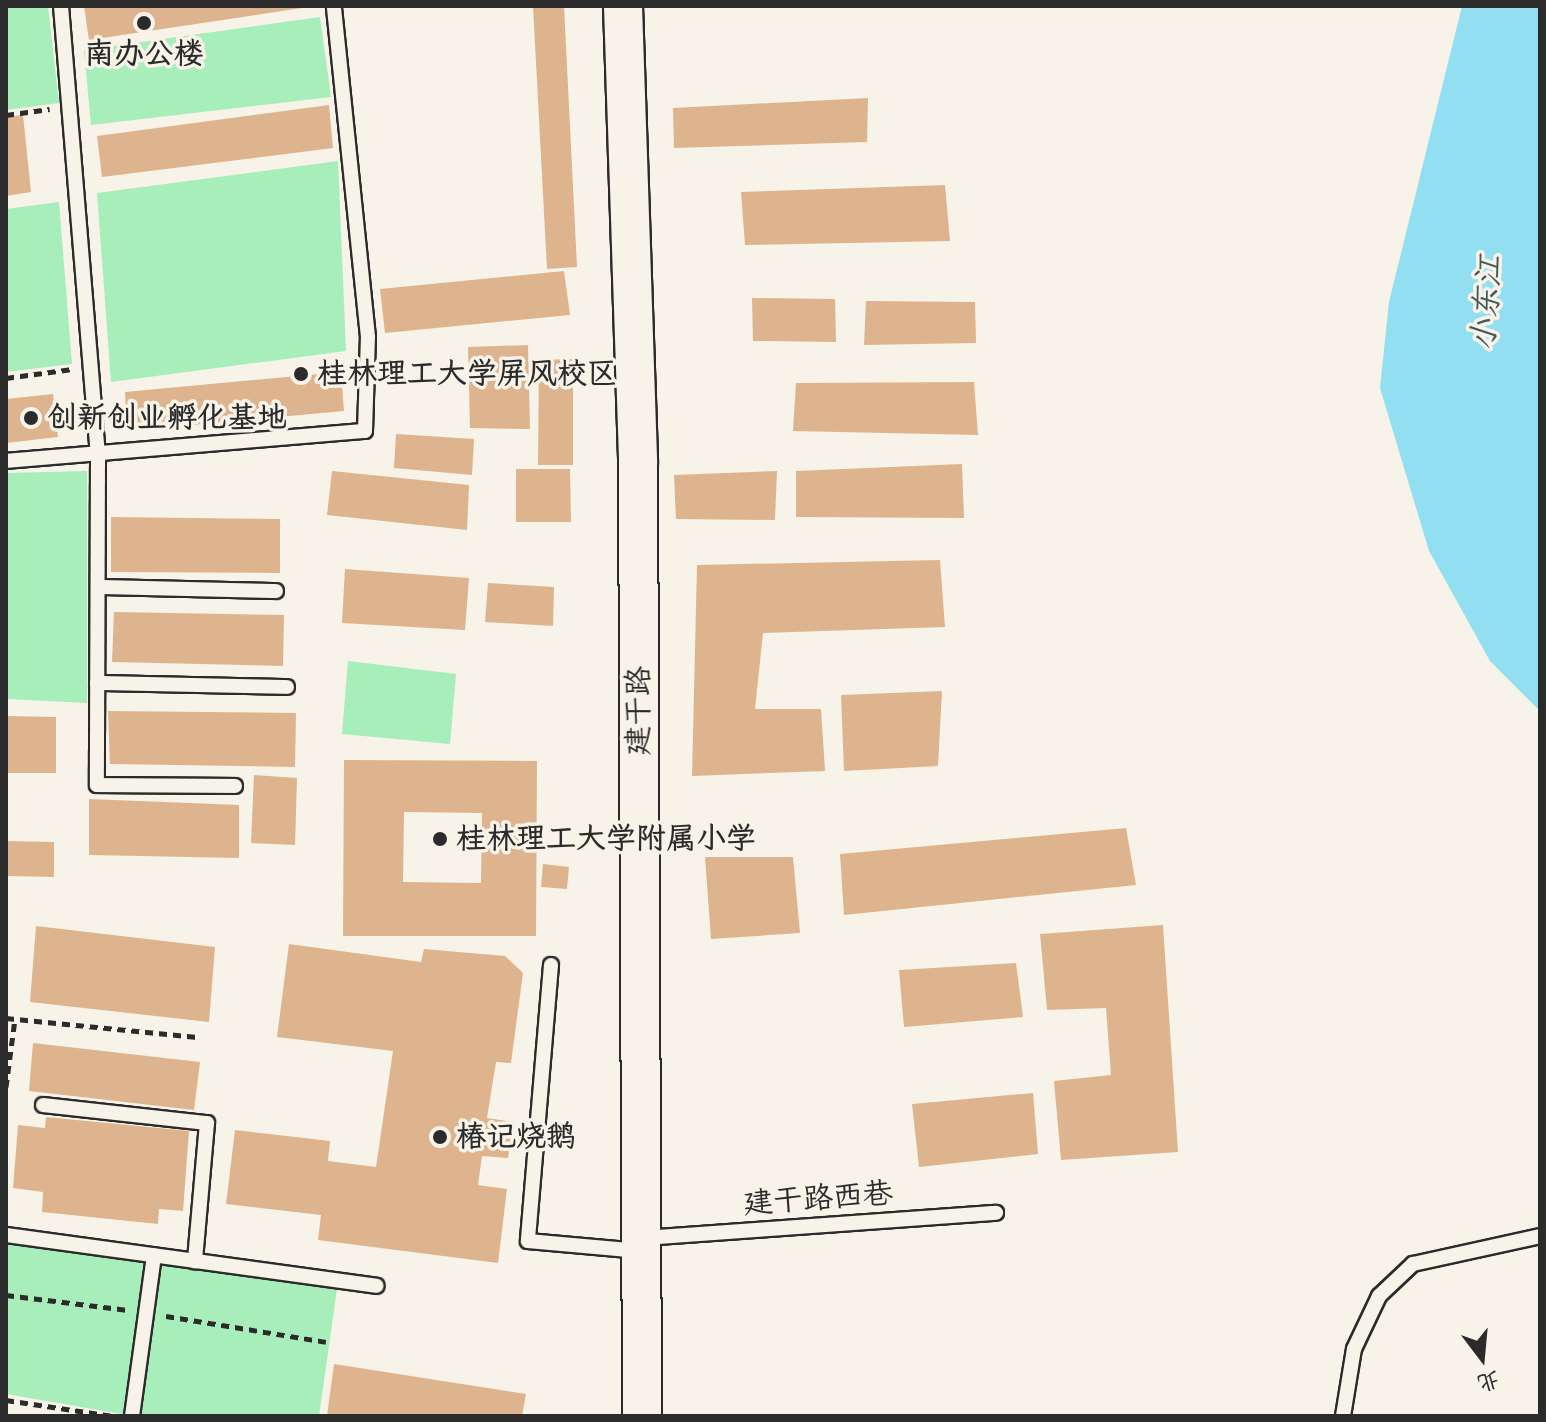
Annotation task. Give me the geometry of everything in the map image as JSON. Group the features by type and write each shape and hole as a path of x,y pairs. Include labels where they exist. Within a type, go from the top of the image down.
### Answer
{"main road":[{"name":"建干路","path":"623,6 638,460 644,1244 642,1416"}],"lane":[{"path":"61,6 98,458 97,785 235,786"},
{"path":"6,461 98,458 365,431 368,337 334,6"},
{"path":"98,587 276,591"},
{"path":"97,683 287,687"},
{"name":"建干路西巷","path":"551,965 528,1241 644,1244 996,1213"},
{"path":"43,1105 207,1123 195,1261"},
{"path":"6,1235 377,1286"},
{"path":"1343,1416 1354,1349 1379,1296 1413,1264 1540,1236"},
{"path":"132,1416 154,1255"}],"path":[{"path":"6,115 59,107"},
{"path":"6,378 92,367"},
{"path":"6,1018 197,1037"},
{"path":"6,1087 15,1019"},
{"path":"6,1400 113,1416"}],"green space":[{"path":"6,6 48,6 59,103 6,110"},
{"path":"320,17 331,97 91,125 84,50"},
{"path":"338,161 346,351 111,382 97,193"},
{"path":"59,202 72,364 6,372 6,209"},
{"path":"87,471 87,703 6,699 6,473"},
{"path":"348,661 456,674 450,744 342,734"},
{"path":"6,1242 337,1289 319,1416 133,1416 6,1394"}],"water":[{"name":"小东江","path":"1462,6 1540,6 1540,711 1490,661 1429,551 1380,388 1389,302"}],"building":[{"name":"南办公楼","path":"84,6 302,6 302,8 89,40"},
{"path":"533,6 564,6 577,267 547,269"},
{"path":"868,98 867,142 674,148 673,108"},
{"path":"329,105 333,148 102,177 97,136"},
{"path":"23,115 31,192 6,196 6,117"},
{"path":"945,185 950,241 745,245 741,192"},
{"path":"564,271 570,315 385,333 380,289"},
{"path":"752,298 835,299 836,342 753,341"},
{"path":"866,301 975,302 976,343 864,345"},
{"path":"528,345 530,429 470,428 468,347"},
{"path":"573,359 573,465 538,465 539,360"},
{"path":"341,372 344,411 127,431 125,392"},
{"path":"974,382 978,435 793,431 796,383"},
{"name":"创新创业孵化基地","path":"53,394 58,437 6,443 6,399"},
{"path":"396,434 474,439 472,475 394,468"},
{"path":"962,464 964,518 796,517 796,471"},
{"path":"516,469 570,469 571,522 516,522"},
{"path":"332,471 469,485 467,530 327,515"},
{"path":"777,471 775,520 676,519 674,475"},
{"path":"111,517 280,519 280,573 111,572"},
{"path":"940,560 945,627 763,633 755,709 821,709 825,771 692,776 697,565"},
{"path":"345,569 469,578 465,630 342,623"},
{"path":"488,583 554,587 553,626 485,622"},
{"path":"114,612 284,615 283,666 112,662"},
{"path":"942,691 938,766 844,771 841,695"},
{"path":"108,711 296,713 295,767 110,764"},
{"path":"6,716 56,717 56,773 6,773"},
{"path":"344,760 537,761 536,936 343,936","holes":["404,812 482,813 481,883 403,882"]},
{"path":"254,775 297,778 295,845 251,843"},
{"path":"89,799 239,805 239,858 89,855"},
{"path":"1126,828 1136,885 844,915 840,854"},
{"path":"6,841 54,842 54,877 6,876"},
{"path":"705,857 793,857 800,933 711,939"},
{"path":"543,864 569,867 567,889 541,887"},
{"path":"1163,925 1178,1152 1061,1160 1054,1081 1111,1075 1106,1008 1047,1010 1040,934"},
{"path":"36,926 215,947 209,1022 30,1002"},
{"path":"289,944 421,962 424,949 505,956 523,973 511,1063 496,1062 487,1118 513,1122 508,1158 482,1156 478,1185 507,1189 498,1263 318,1240 321,1215 226,1204 235,1130 330,1141 328,1161 376,1167 393,1051 277,1037"},
{"path":"1016,963 1023,1017 904,1027 899,970"},
{"path":"33,1043 200,1062 194,1110 29,1091"},
{"path":"1033,1093 1038,1154 919,1167 912,1104"},
{"path":"46,1117 189,1131 183,1211 159,1209 158,1224 42,1212 43,1192 13,1188 18,1125 45,1128"},
{"path":"334,1364 526,1394 522,1416 327,1416"}],"place":[{"name":"南办公楼","path":"144,23"},
{"name":"桂林理工大学屏风校区","path":"301,374"},
{"name":"创新创业孵化基地","path":"31,418"},
{"name":"桂林理工大学附属小学","path":"440,839"},
{"name":"椿记烧鹅","path":"440,1137"}]}
